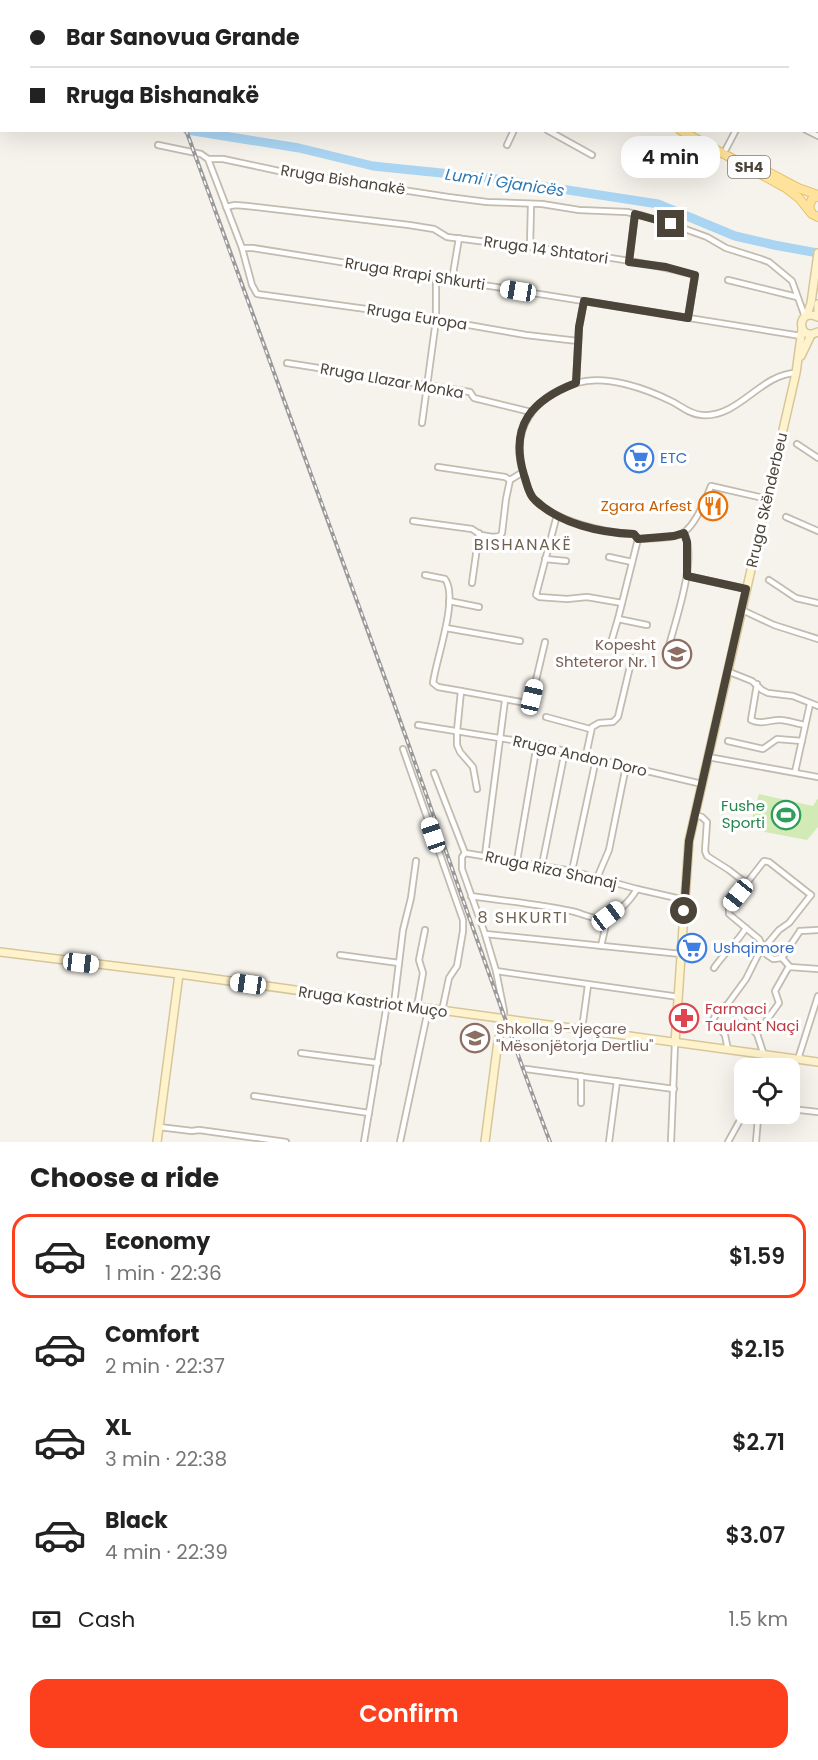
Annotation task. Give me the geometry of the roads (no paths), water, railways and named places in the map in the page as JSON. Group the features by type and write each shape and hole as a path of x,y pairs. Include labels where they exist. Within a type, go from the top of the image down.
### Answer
{"main road":[{"name":"SH4","path":"684,132 786,188 799,198 815,217"},
{"name":"SH4","path":"695,132 798,188 818,196"},
{"name":"SH4","path":"815,217 809,208 810,203 818,196"}],"street":[{"path":"507,145 513,132"},
{"path":"552,132 591,154"},
{"path":"726,149 735,132"},
{"name":"Rruga Bishanakë","path":"158,145 201,154 208,159 223,159 279,171 448,197 487,202 547,204 579,210 635,214 685,229 707,237 726,248 765,260 794,283 797,297 806,316"},
{"path":"208,159 242,248"},
{"path":"530,247 531,204"},
{"name":"Rruga 14 Shtatori","path":"226,207 247,206 410,225 438,231 444,236 666,267 695,275 688,318"},
{"path":"629,262 635,214"},
{"path":"452,280 459,238"},
{"name":"Rruga Rrapi Shkurti","path":"242,248 688,318 802,332"},
{"name":"Rruga Europa","path":"242,248 255,292 266,296 351,306 517,334 578,341"},
{"name":"Rruga Skënderbeu","path":"675,1043 688,853 727,671 799,361 801,322 810,306 817,257"},
{"path":"422,423 436,320 436,278"},
{"path":"728,280 797,297"},
{"path":"576,383 578,341 584,301"},
{"path":"806,316 818,315 818,304"},
{"path":"799,361 815,333 802,332"},
{"name":"Rruga Llazar Monka","path":"287,363 470,392 474,398 531,412"},
{"path":"638,539 634,534 619,534 594,529 556,514 532,498 519,456 519,443 531,412 551,395 576,383 598,381 634,386 698,415 706,416 732,408 776,378 796,373"},
{"path":"797,444 818,458"},
{"path":"438,467 505,477 510,480"},
{"path":"413,521 472,529 493,537 500,536 510,480 523,472"},
{"path":"638,539 684,533 698,514 711,486 768,499"},
{"path":"556,514 537,596 567,599 587,597 622,603"},
{"path":"786,518 818,531"},
{"path":"472,583 479,533"},
{"path":"668,649 687,576 687,542 684,533"},
{"path":"610,646 638,539"},
{"path":"609,558 632,562"},
{"path":"545,559 566,561"},
{"path":"425,575 445,579 449,586 446,628 433,683 438,687 526,703 530,701 545,642"},
{"path":"687,576 746,589"},
{"path":"769,580 796,598 818,603"},
{"path":"449,601 479,607"},
{"path":"742,610 774,625 818,639"},
{"path":"618,619 647,625"},
{"path":"446,628 520,641"},
{"path":"585,756 590,729 595,724 614,722 618,717 632,658"},
{"path":"727,671 757,684 768,693 793,696 818,706"},
{"path":"757,684 751,720 753,722 767,723 779,720 805,725"},
{"path":"461,691 457,731 458,748 473,767 477,789"},
{"path":"485,855 505,700"},
{"path":"795,772 810,704"},
{"path":"546,717 590,729"},
{"name":"Rruga Andon Doro","path":"418,725 537,744 702,784"},
{"path":"728,741 763,749 777,739 802,741"},
{"path":"517,861 537,744"},
{"path":"403,749 463,920 456,966 449,978 442,1011"},
{"path":"542,865 565,751"},
{"path":"708,757 818,777"},
{"path":"572,871 596,759"},
{"path":"597,879 609,850 626,766"},
{"name":"Rruga Riza Shanaj","path":"434,773 465,853 572,871 684,900"},
{"path":"695,815 707,822 705,851 707,856 747,884"},
{"path":"465,853 461,863 496,971 504,1011 485,1142"},
{"path":"364,1142 399,963 416,861"},
{"path":"800,931 782,958 773,959 763,949 759,939 732,917 728,910 729,906 761,863 766,861 811,895 818,895"},
{"path":"471,896 572,911 596,918 608,916 628,902 637,889"},
{"path":"728,1050 725,1035 713,1020 746,980 755,959 779,930 789,923 811,895"},
{"path":"601,946 608,916"},
{"path":"789,923 800,931 818,930"},
{"path":"714,968 727,951 738,942 746,928"},
{"path":"417,1008 423,973 419,960 425,930"},
{"path":"485,934 681,954"},
{"name":"Rruga Kastriot Muço","path":"0,951 791,1058"},
{"path":"340,955 399,963"},
{"path":"782,958 790,967 818,969"},
{"path":"757,1034 779,1003 774,993 775,989 781,977 790,967"},
{"path":"496,971 679,997"},
{"path":"158,1142 178,974"},
{"path":"582,1030 588,985"},
{"path":"798,1058 818,996"},
{"path":"727,1005 757,1034 764,1054"},
{"path":"400,1142 428,1010"},
{"path":"671,1142 675,1043"},
{"path":"302,1053 378,1063"},
{"name":"Rruga Kastriot Muço","path":"800,1059 818,1062"},
{"path":"526,1069 674,1089"},
{"path":"581,1076 581,1103"},
{"path":"609,1142 617,1080"},
{"path":"254,1096 369,1113"},
{"path":"800,1110 818,1112"},
{"path":"728,1142 738,1124"},
{"path":"756,1142 757,1124"},
{"path":"159,1127 286,1142"}],"waterway":[{"name":"Lumi i Gjanicës","path":"199,132 299,148 373,166 490,178 658,204 735,236 818,253"}],"railway":[{"path":"187,132 550,1142"}],"place":[{"name":"ETC","path":"639,458"},
{"name":"Zgara Arfest","path":"713,506"},
{"name":"Kopesht Shteteror Nr. 1","path":"677,654"},
{"name":"Fushe Sporti","path":"786,815"},
{"name":"Ushqimore","path":"692,948"},
{"name":"Farmaci Taulant Naçi","path":"684,1018"},
{"name":"Shkolla 9-vjeçare \"Mësonjëtorja Dertliu\"","path":"475,1038"}],"district":[{"name":"BISHANAKË","path":"523,544"},
{"name":"8 SHKURTI","path":"523,917"}]}
